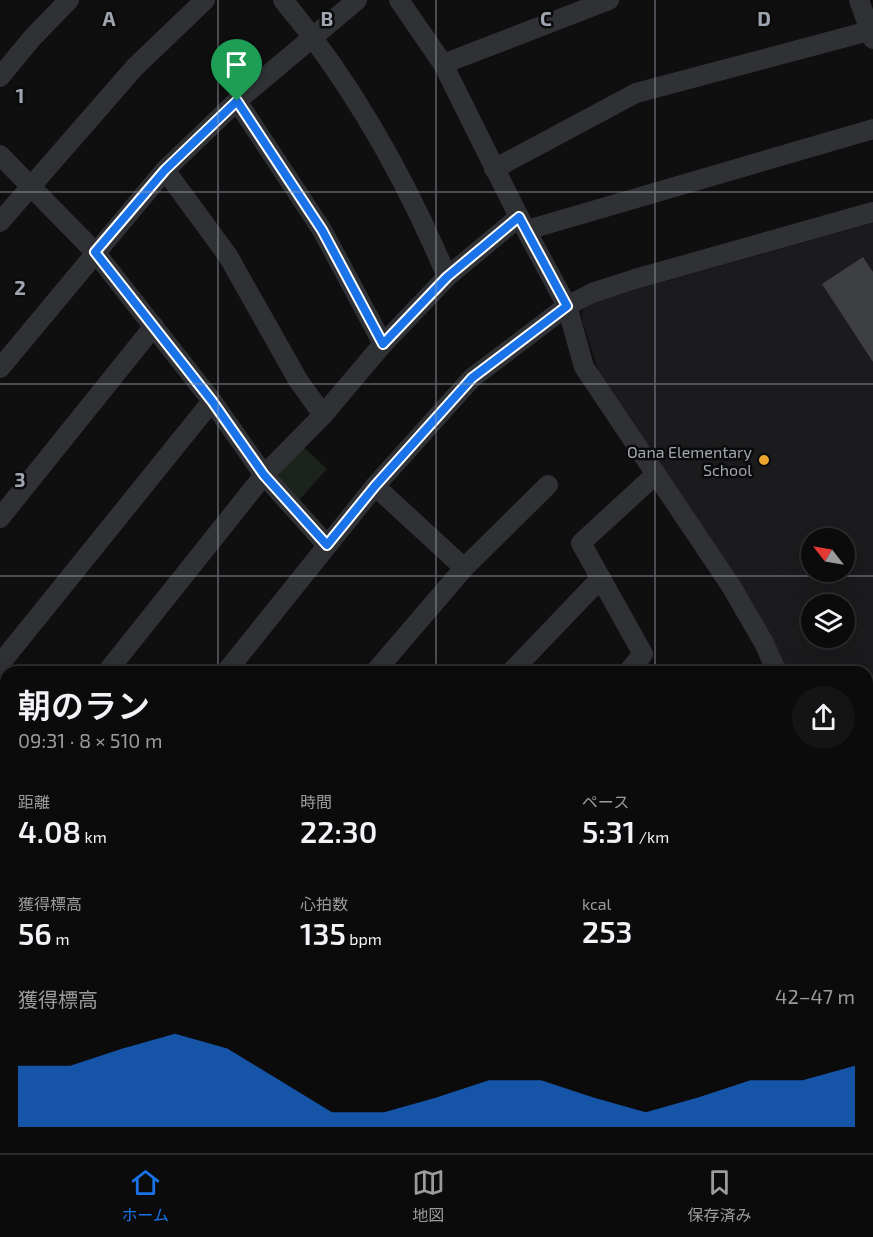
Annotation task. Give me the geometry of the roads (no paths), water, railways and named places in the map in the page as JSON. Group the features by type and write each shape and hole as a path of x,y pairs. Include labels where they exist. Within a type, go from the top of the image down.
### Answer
{"street":[{"path":"0,77 33,37 69,0"},
{"path":"0,222 135,67 205,0"},
{"path":"283,0 312,35 366,114 416,203 447,277"},
{"path":"0,368 165,170 237,101 312,35 357,0"},
{"path":"399,0 443,64 494,169 567,306 584,367 730,586 764,643 774,666"},
{"path":"443,64 609,0"},
{"path":"494,169 636,93 872,33 859,0"},
{"path":"237,101 322,230 383,344"},
{"path":"112,666 264,475 323,415 383,344 447,277 523,224 873,129"},
{"path":"0,155 32,184 95,252 212,401 264,475 327,545"},
{"path":"165,170 228,256 298,380 323,415"},
{"path":"231,666 375,486 472,378 567,306 592,293 635,279 873,212"},
{"path":"0,518 154,326"},
{"path":"0,664 212,401"},
{"path":"633,666 643,654 581,543 656,474"},
{"path":"380,666 464,568 548,485"},
{"path":"375,486 464,568"},
{"path":"517,666 601,578"}],"place":[{"name":"Oana Elementary School","path":"764,460"}]}
